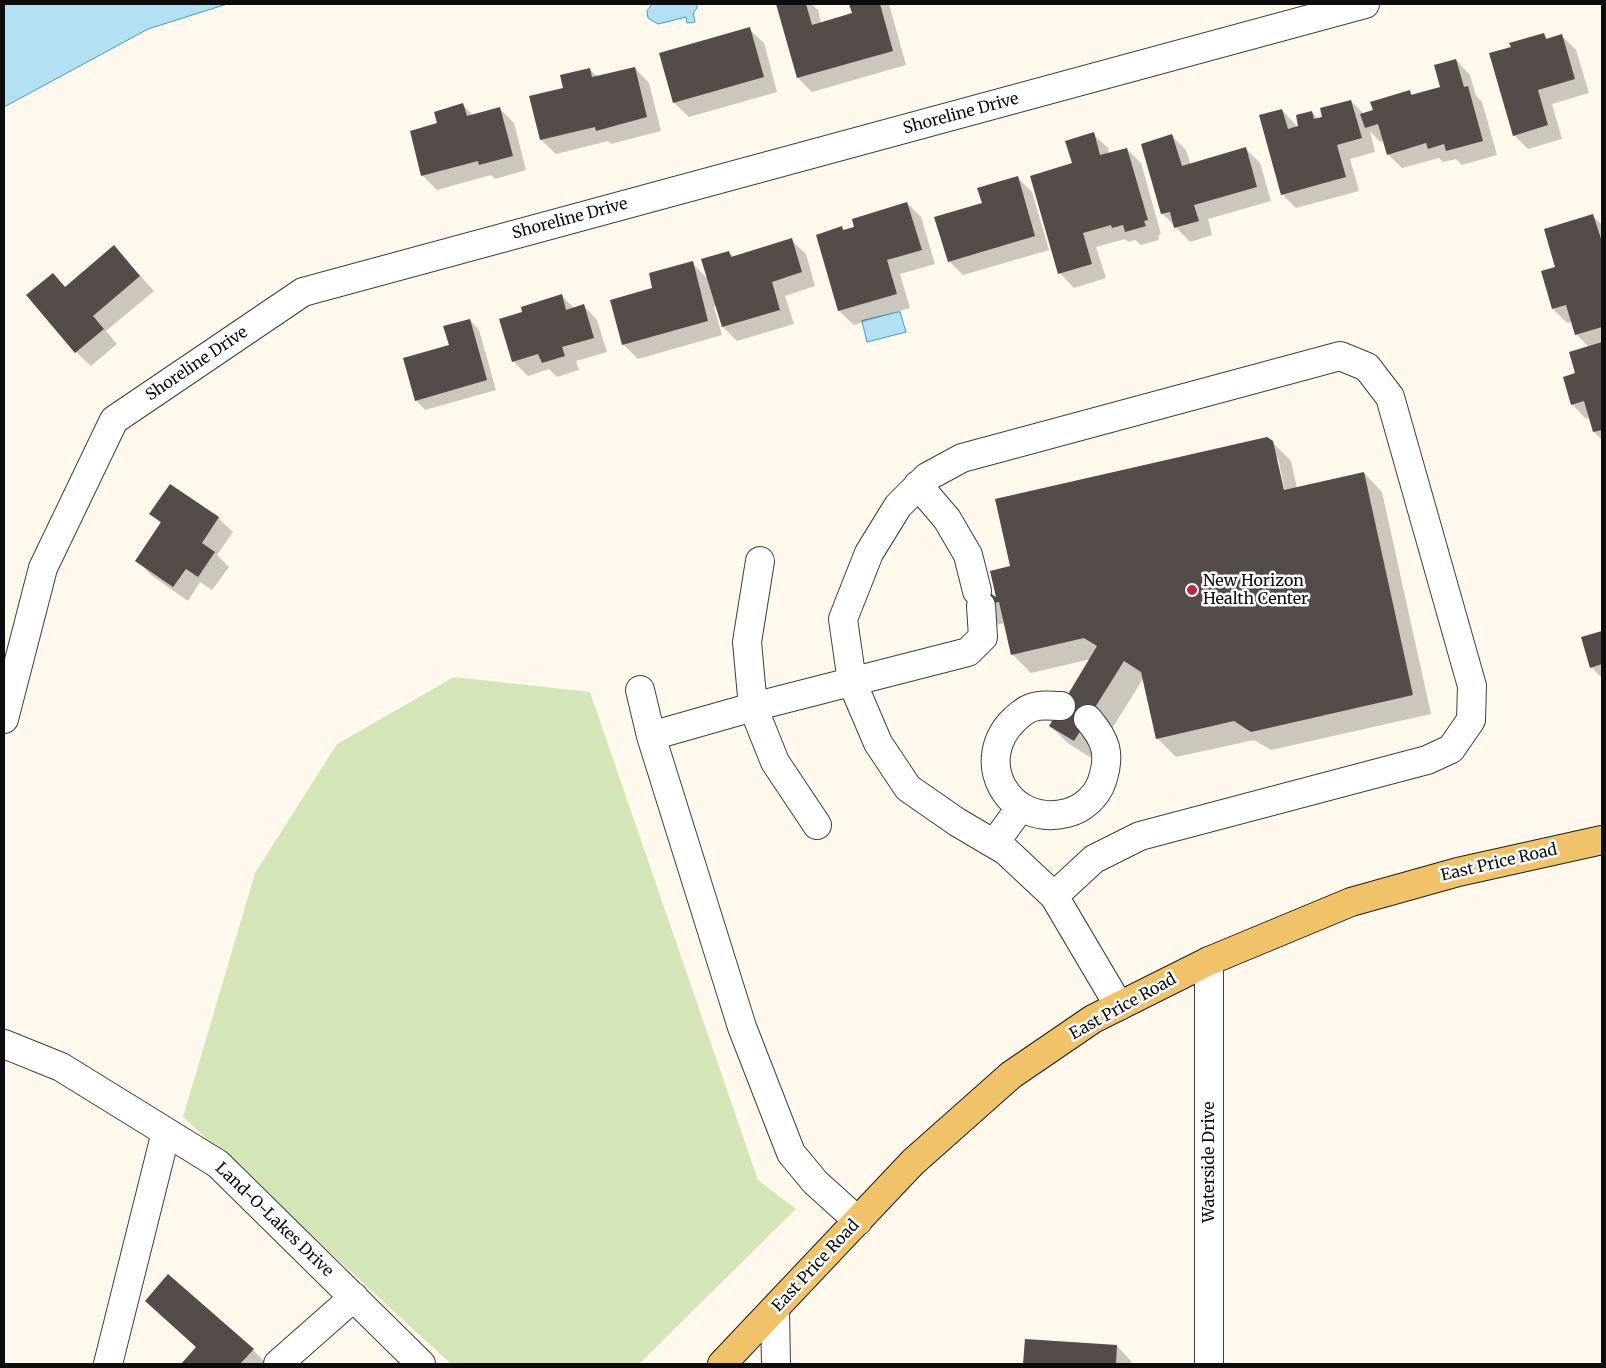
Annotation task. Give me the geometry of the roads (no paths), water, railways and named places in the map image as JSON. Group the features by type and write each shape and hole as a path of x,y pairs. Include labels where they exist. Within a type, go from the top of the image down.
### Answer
{"main road":[{"name":"East Price Road","path":"722,1364 913,1162 1011,1075 1092,1019 1209,961 1351,902 1458,872 1602,840"}],"street":[{"name":"Shoreline Drive","path":"4,719 43,568 114,420 303,292 1365,4"},
{"path":"1054,896 1094,858 1140,836 1427,760 1451,749 1471,720 1472,686 1390,397 1368,367 1340,356 962,458 927,477 898,506 869,553 843,619 852,682 878,743 908,788 957,822 1006,851 1054,896 1119,1006"},
{"path":"651,736 753,707 968,652 983,638 979,598 968,555 948,519 918,485"},
{"path":"760,562 747,642 753,707 775,762 817,825"},
{"path":"640,690 651,736 742,1027 791,1153 815,1182 858,1220"},
{"path":"1061,706 1038,706 1020,714 1007,726 998,742 995,761 998,779 1007,795 1020,808 1038,815 1056,816 1074,812 1089,802 1100,787 1106,769 1106,751 1100,733 1088,719"},
{"path":"994,844 1020,808"},
{"name":"Waterside Drive","path":"1209,961 1209,1364"},
{"name":"Land-O-Lakes Drive","path":"4,1044 62,1067 218,1164 354,1298 408,1360"},
{"path":"108,1364 166,1132"},
{"path":"278,1364 354,1298"},
{"path":"775,1310 776,1364"}],"water":[{"path":"4,4 227,4 148,29 4,107"},
{"path":"653,4 697,4 697,8 693,13 695,22 687,23 686,17 658,24 648,18 647,11"},
{"path":"900,312 906,332 867,342 862,321"}],"place":[{"name":"New Horizon Health Center","path":"1192,590"}]}
